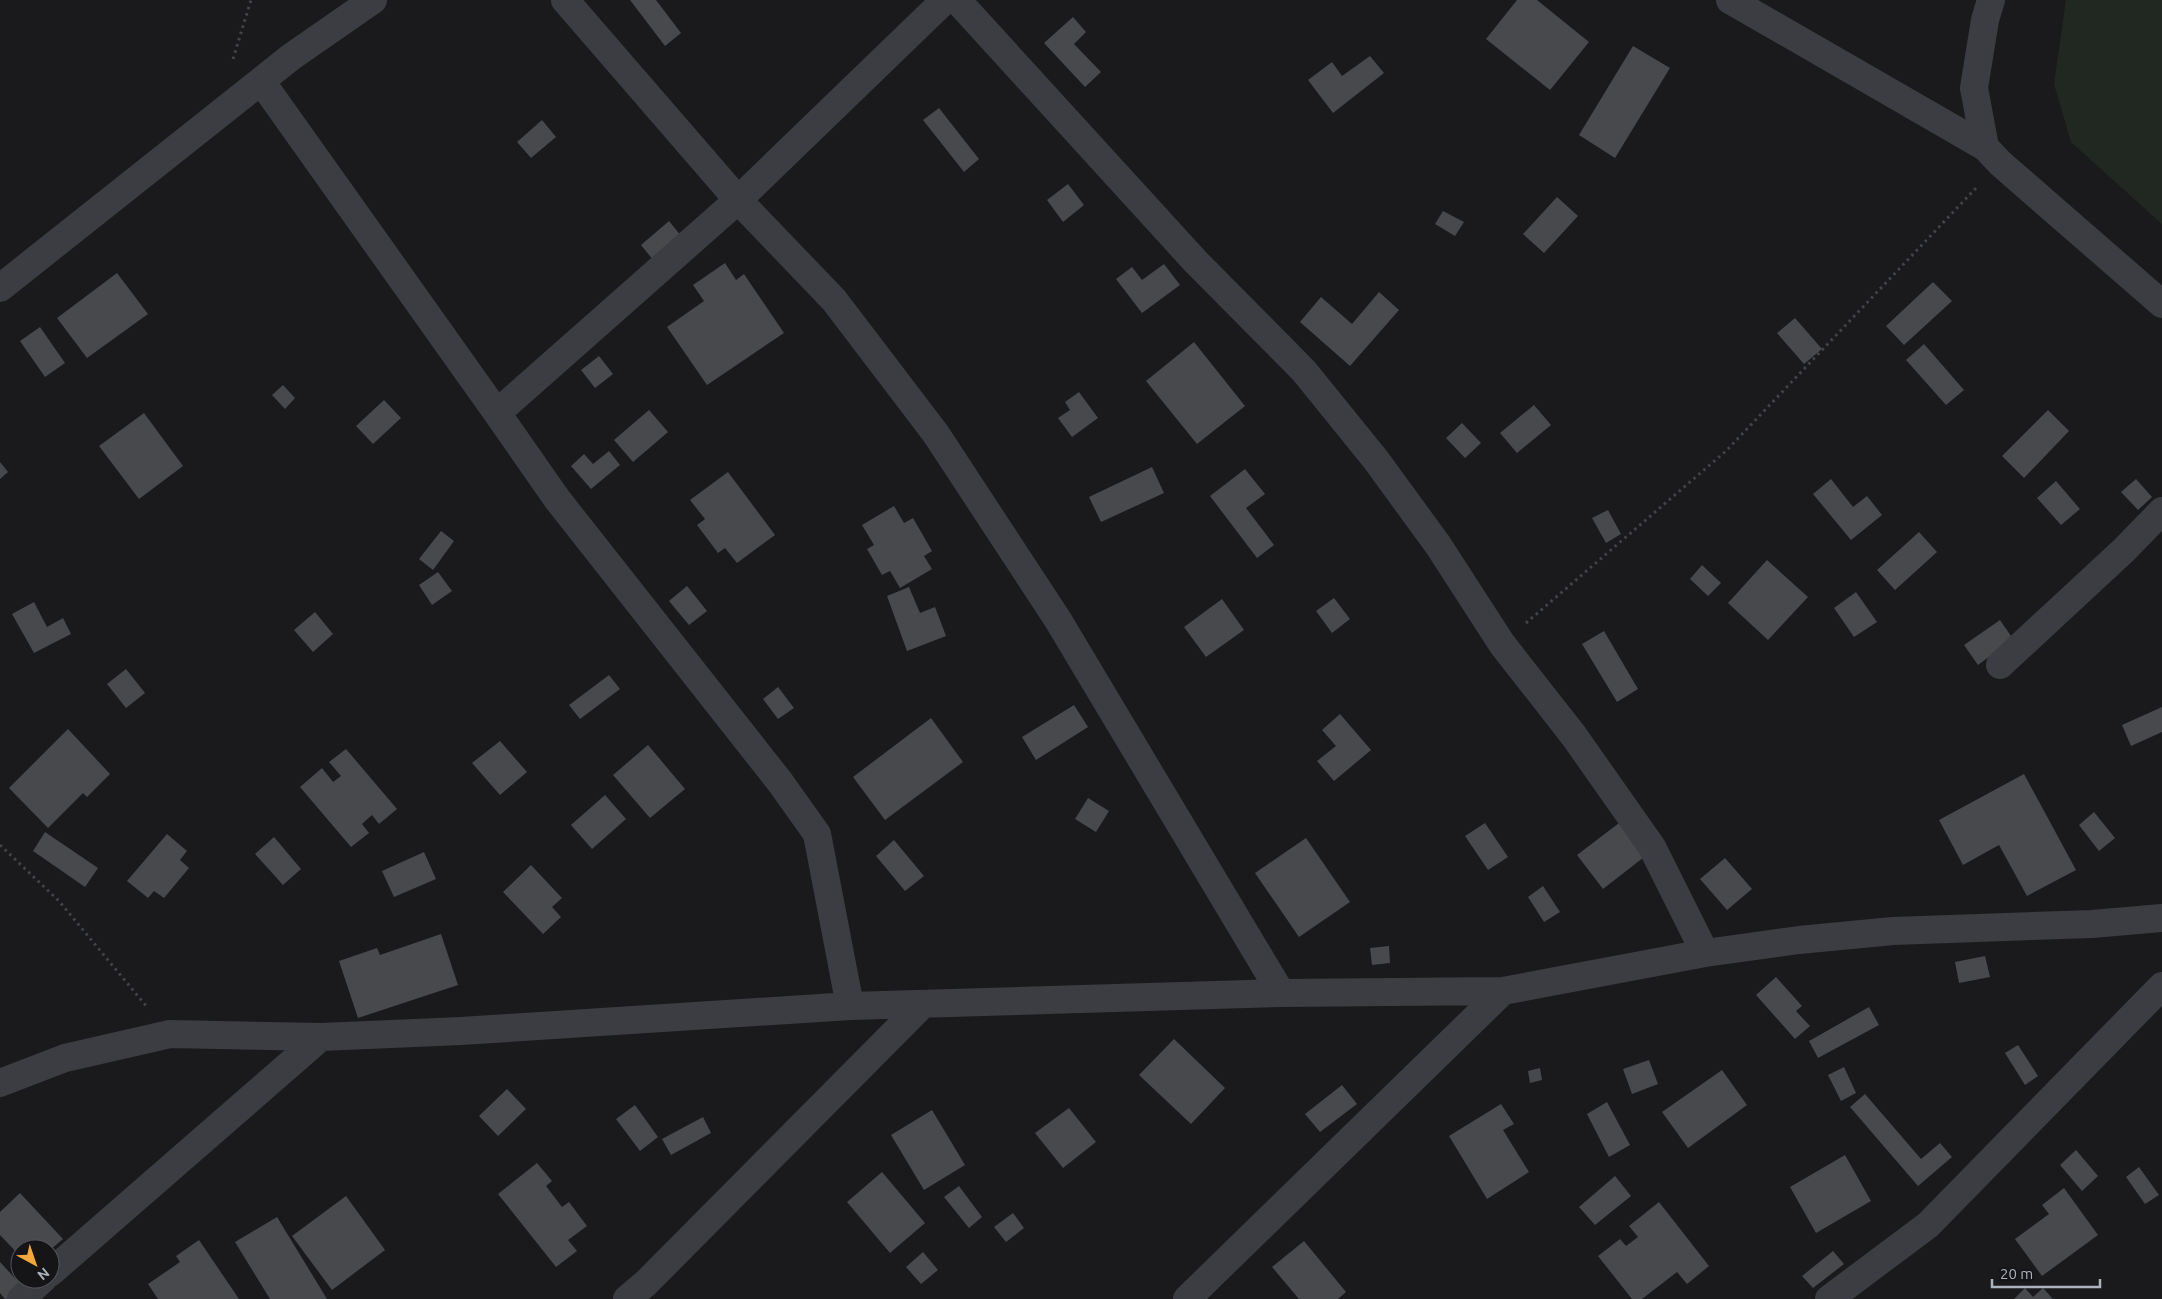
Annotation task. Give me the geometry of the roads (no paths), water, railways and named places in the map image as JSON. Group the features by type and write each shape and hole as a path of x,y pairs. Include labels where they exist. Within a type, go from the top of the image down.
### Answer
{"street":[{"path":"0,288 291,57 373,0"},
{"path":"565,0 738,200 834,300 936,434 1058,620 1281,992"},
{"path":"497,413 738,200 944,0"},
{"path":"957,0 1196,262 1304,371 1376,460 1438,545 1502,644 1574,736 1652,846 1705,953"},
{"path":"1730,0 1992,155 2162,304"},
{"path":"1991,0 1985,20 1974,88 1992,155"},
{"path":"261,81 557,499 780,782 817,834 850,1006"},
{"path":"2000,665 2124,550 2162,511"},
{"path":"0,1083 65,1058 170,1034 321,1037 470,1030 850,1006 1281,992 1503,992 1705,953 1799,940 1893,931 2092,924 2162,918"},
{"path":"1829,1299 1928,1225 2162,986"},
{"path":"1187,1299 1503,992"},
{"path":"627,1299 653,1276 922,1005"},
{"path":"60,1264 321,1037"},
{"path":"20,1299 32,1289"}]}
